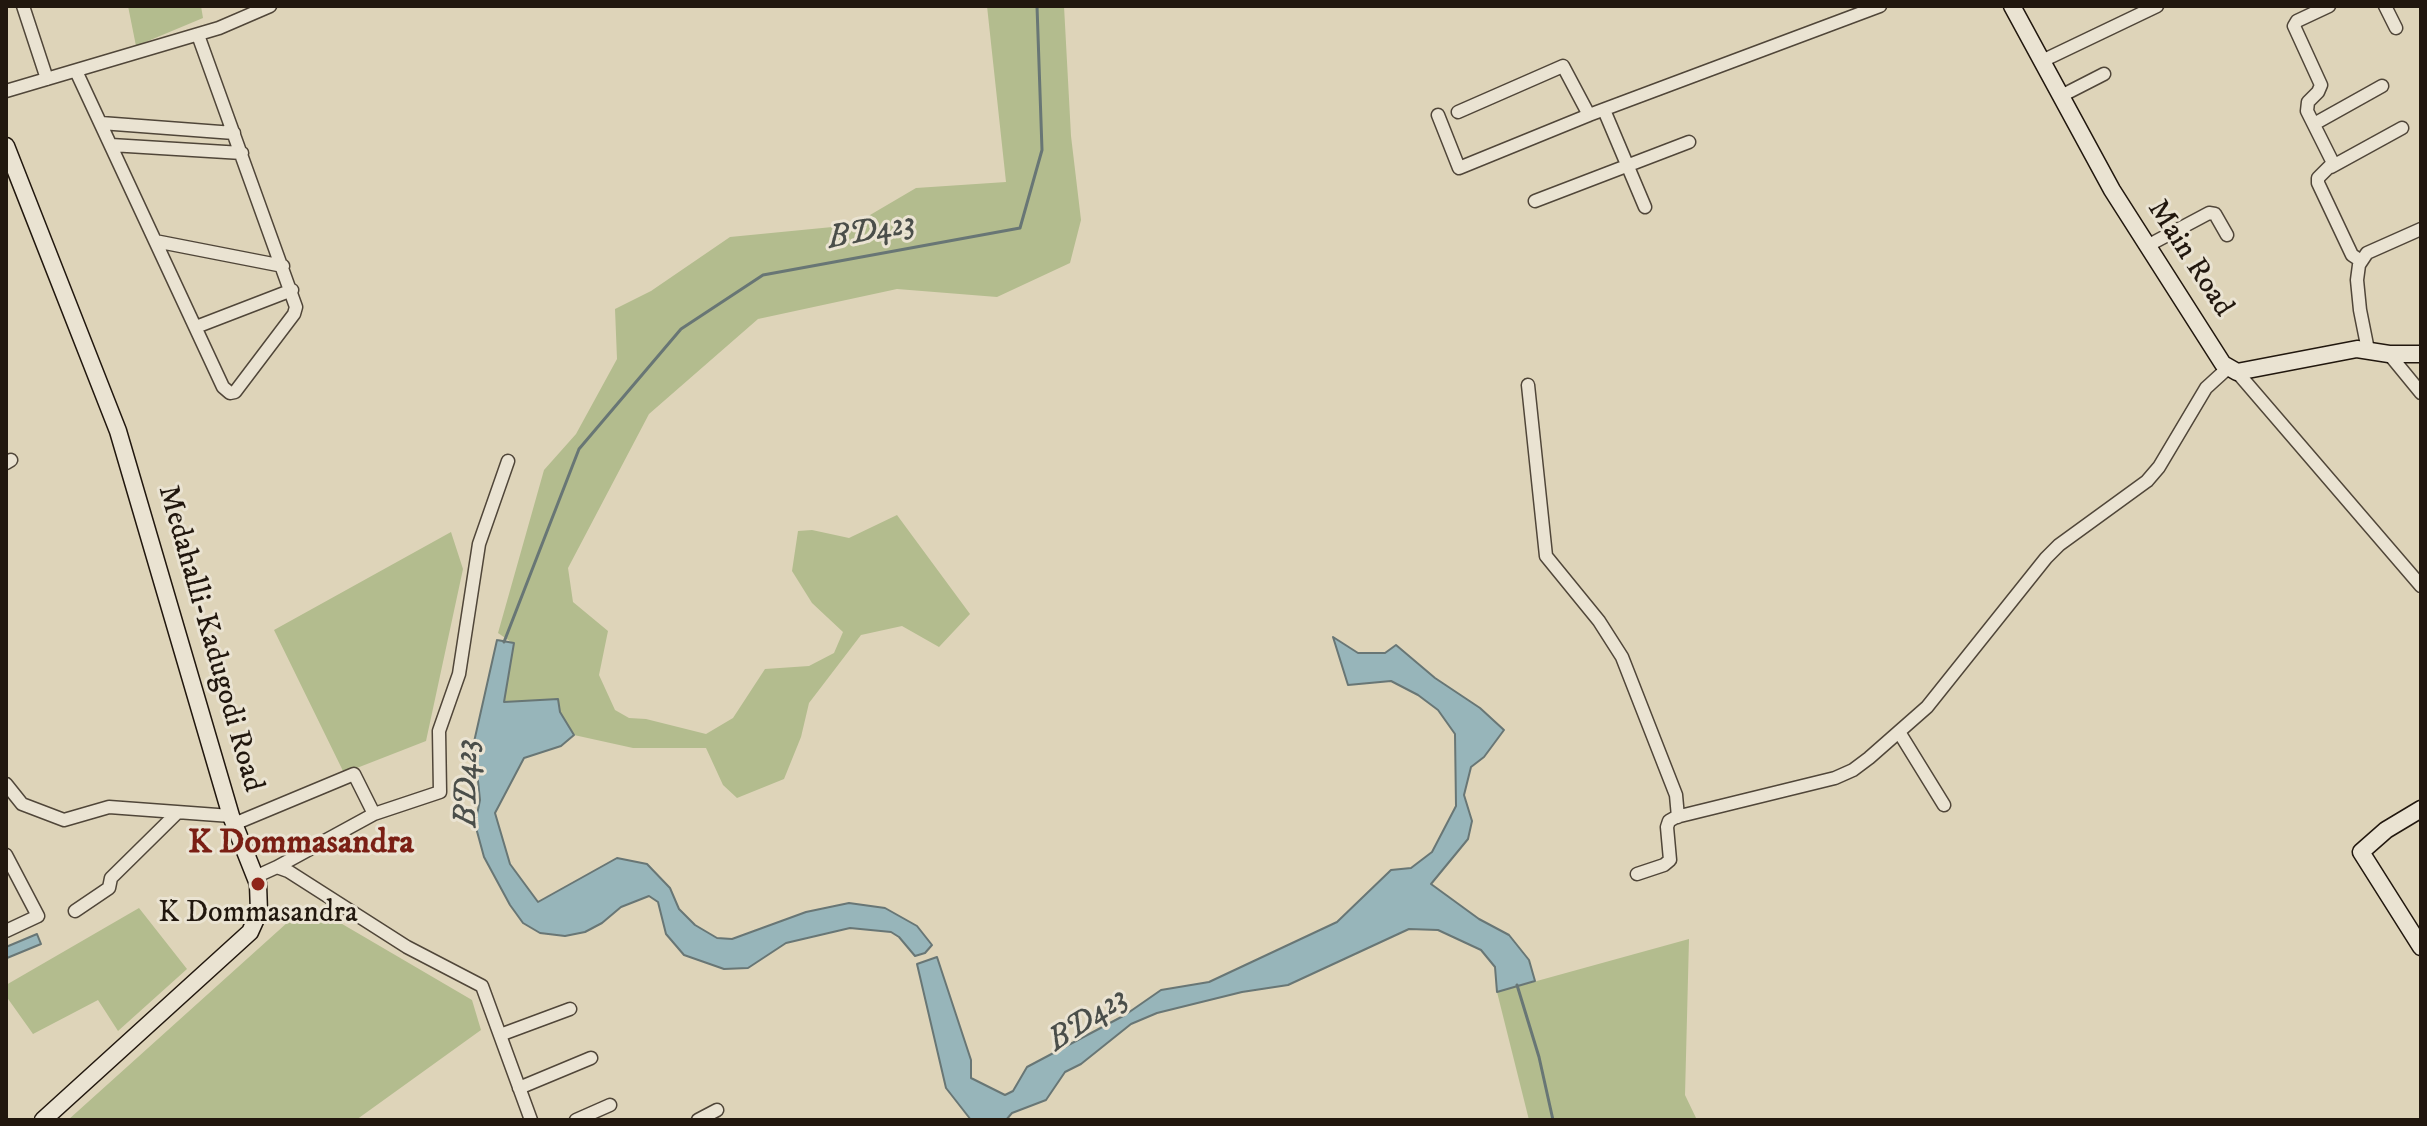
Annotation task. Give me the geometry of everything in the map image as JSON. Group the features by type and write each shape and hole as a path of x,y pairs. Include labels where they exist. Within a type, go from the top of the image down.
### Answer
{"street":[{"path":"23,6 47,79"},
{"path":"6,91 198,35 270,6"},
{"path":"1438,115 1459,168 1589,115 1880,6"},
{"name":"Main Road","path":"2012,6 2112,190 2223,364 2233,369"},
{"path":"2042,61 2157,6"},
{"path":"2329,6 2297,21 2294,26 2321,85 2306,105 2332,159 2331,167"},
{"path":"2385,6 2396,28"},
{"path":"76,71 223,387 230,393 235,392 294,314 296,307 198,35"},
{"path":"1458,112 1563,66 1589,115"},
{"path":"2061,96 2104,74"},
{"path":"2314,124 2382,86"},
{"path":"1604,110 1645,207"},
{"path":"101,123 234,133"},
{"path":"2361,261 2352,255 2318,178 2331,167 2402,128"},
{"path":"1535,201 1689,142"},
{"path":"111,145 242,153"},
{"name":"Medahalli-Kadugodi Road","path":"6,146 118,431 232,820 255,877 259,912 250,932 43,1120"},
{"path":"2147,246 2209,213 2215,214 2227,235"},
{"path":"2368,350 2357,280 2361,261 2367,253 2421,229"},
{"path":"155,241 283,266"},
{"path":"196,327 292,290"},
{"path":"1637,874 1670,860 1669,821 1835,778 1869,758 1927,707 2059,545 2147,481 2159,467 2206,388 2233,369 2357,349 2389,354 2421,354"},
{"path":"2389,354 2421,393"},
{"path":"2233,369 2421,586"},
{"path":"1528,385 1546,556 1599,621 1622,657 1676,795 1678,817"},
{"path":"255,877 374,814 440,792 439,731 459,674 479,544 508,461"},
{"path":"1899,732 1944,805"},
{"path":"6,784 22,804 64,820 109,807 232,820 354,774 374,814"},
{"path":"2421,809 2386,830 2361,852 2421,947"},
{"path":"75,911 109,888 111,878 177,813"},
{"path":"6,855 38,916 6,931"},
{"path":"277,867 407,947 482,986 531,1120"},
{"path":"500,1035 570,1009"},
{"path":"519,1088 591,1058"},
{"path":"576,1120 610,1105"},
{"path":"698,1120 717,1110"}],"green space":[{"path":"128,6 201,6 203,18 136,46"},
{"path":"987,6 1064,6 1071,136 1081,220 1070,263 997,297 897,289 758,319 649,414 568,568 573,602 608,631 599,675 615,710 629,718 646,719 706,734 733,718 765,669 809,666 834,653 843,632 812,603 792,571 798,531 812,530 849,538 897,515 970,614 939,647 902,626 861,635 809,703 801,737 784,779 737,798 723,785 706,748 633,748 574,735 560,712 504,702 514,644 498,633 544,470 576,434 617,359 615,309 651,291 730,237 853,225 916,188 1006,182"},
{"path":"451,532 463,569 426,741 344,773 274,630"},
{"path":"308,904 472,1000 481,1030 356,1120 68,1120"},
{"path":"139,908 187,969 118,1031 98,1000 33,1034 6,996 6,985"},
{"path":"1689,939 1685,1095 1697,1120 1529,1120 1497,992"}],"water":[{"path":"1333,637 1358,653 1385,653 1396,645 1435,678 1480,708 1504,730 1484,757 1471,767 1464,795 1472,821 1468,839 1431,884 1479,919 1509,935 1529,960 1535,981 1497,992 1495,967 1481,950 1438,930 1409,929 1288,985 1242,992 1157,1013 1131,1024 1081,1064 1065,1072 1046,1100 1012,1113 1006,1120 971,1120 946,1088 917,964 937,957 971,1060 971,1078 1005,1095 1013,1091 1027,1067 1125,1015 1161,990 1209,982 1337,922 1391,870 1411,868 1432,852 1456,806 1455,734 1438,710 1391,681 1348,685"},
{"path":"497,640 514,643 504,702 558,699 560,712 574,735 561,746 524,758 495,813 510,864 538,902 617,858 647,864 670,888 679,909 695,925 717,938 732,939 806,912 849,903 885,908 917,926 932,945 925,953 915,956 891,932 850,928 786,943 748,968 724,969 684,955 666,934 658,902 649,896 621,907 585,932 565,936 540,933 523,923 484,857 475,824 480,800 474,742"},
{"path":"37,934 41,944 7,958 6,947"}],"waterway":[{"name":"BD423","path":"504,642 579,449 681,329 763,275 1020,228 1042,150 1037,6"},
{"name":"BD423","path":"1517,985 1539,1057 1553,1120"}],"place":[{"name":"K Dommasandra","path":"258,884"}],"district":[{"name":"K Dommasandra","path":"301,845"}]}
